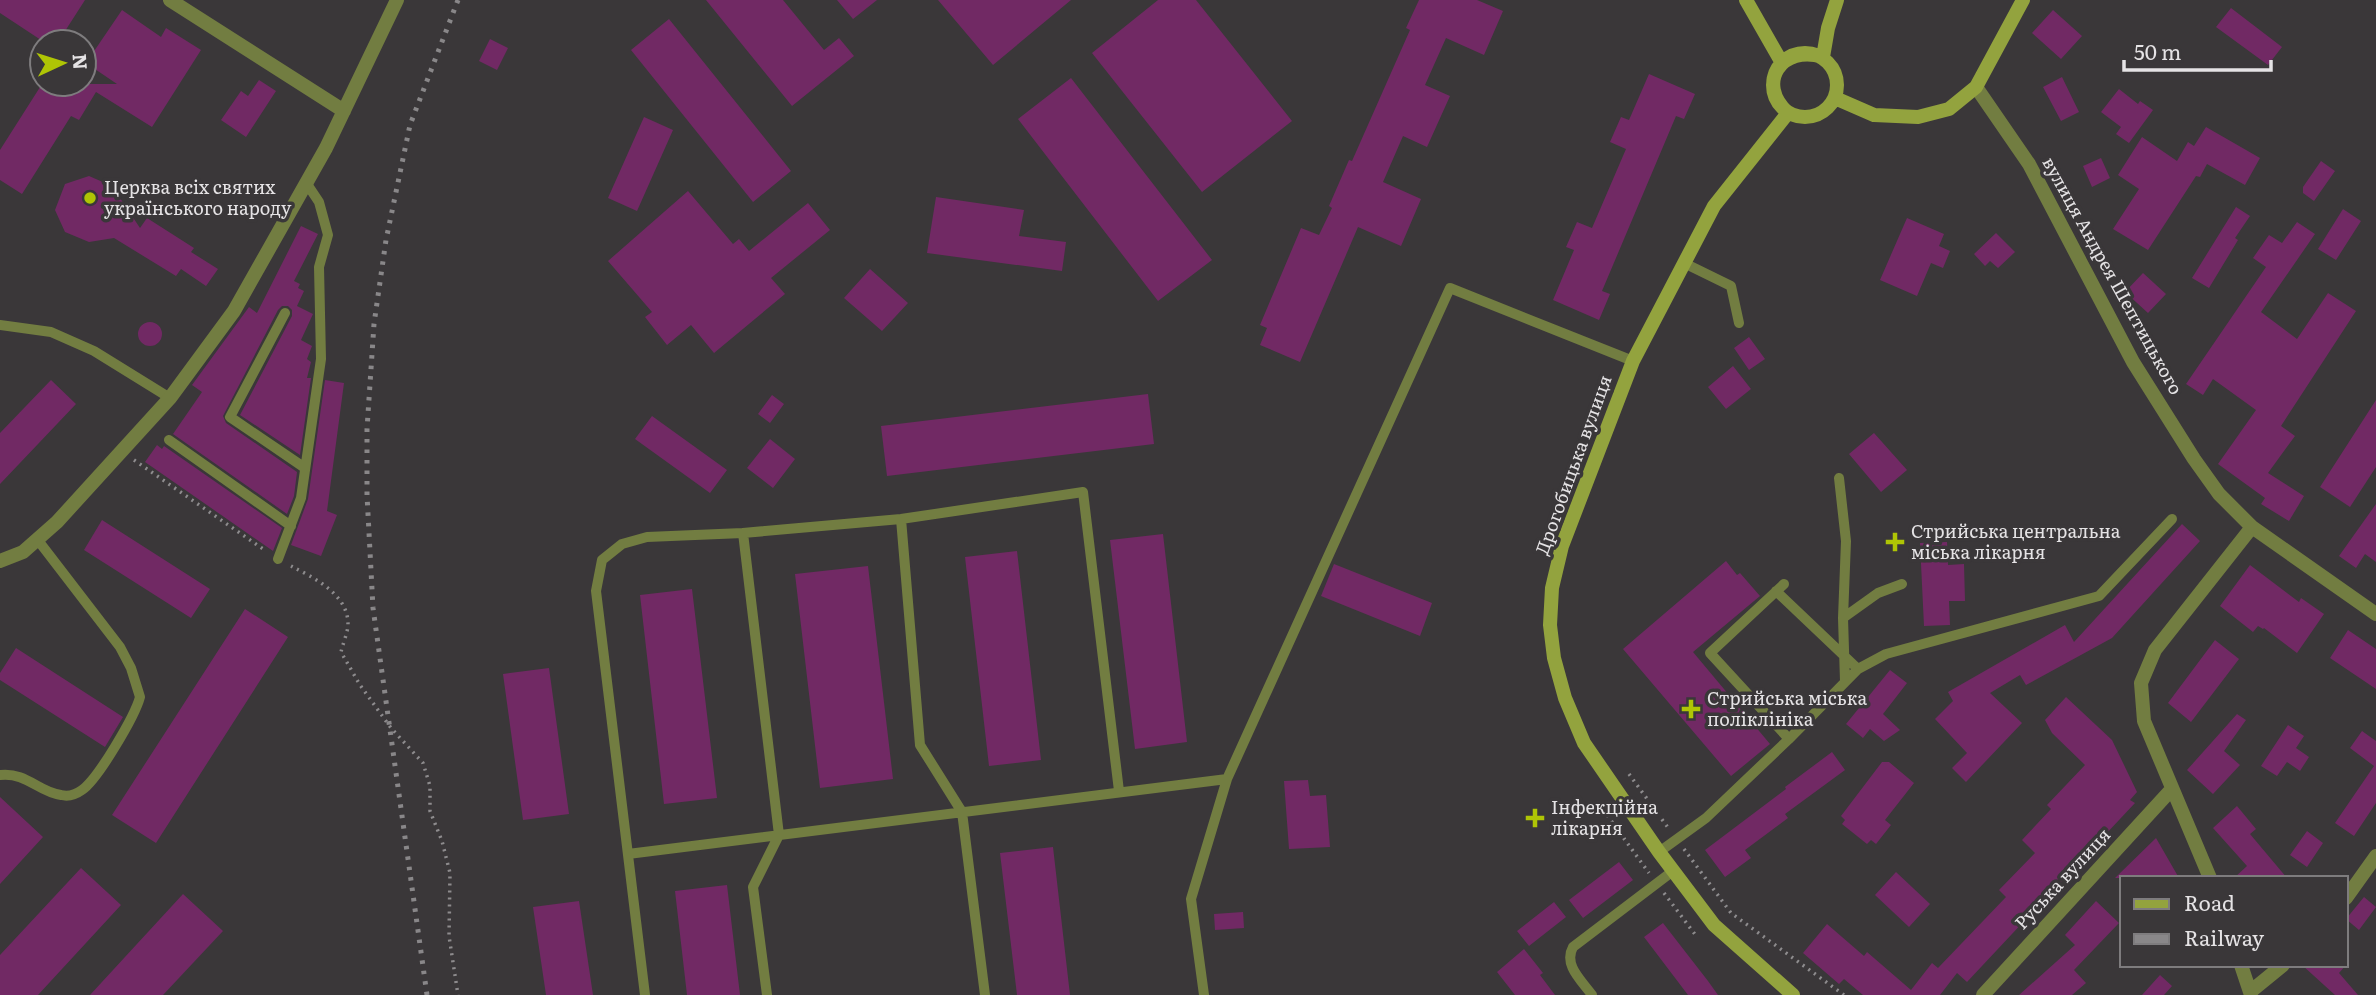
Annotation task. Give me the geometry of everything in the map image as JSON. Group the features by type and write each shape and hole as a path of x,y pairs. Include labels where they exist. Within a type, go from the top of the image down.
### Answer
{"main road":[{"path":"1746,0 1782,63"},
{"path":"1823,57 1837,0"},
{"path":"1835,98 1874,115 1918,117 1949,109 1976,87 2023,0"},
{"path":"1801,53 1823,57 1837,76 1835,98 1821,114 1810,118 1788,113 1774,95 1775,73 1790,56 1801,53"},
{"name":"Дрогобицька вулиця","path":"1788,113 1714,206 1633,361 1562,546 1552,588 1550,625 1554,658 1565,698 1584,743 1659,852 1714,925 1791,994"}],"street":[{"path":"170,0 344,111"},
{"path":"0,561 23,552 57,523 170,398 234,311 307,184 397,0"},
{"name":"вулиця Андрея Шептицького","path":"1976,87 2029,164 2133,362 2187,449 2219,494 2252,527 2376,614"},
{"path":"2209,876 2144,721 2141,683 2155,650 2252,527"},
{"name":"Руська вулиця","path":"1983,995 2171,790"},
{"path":"2348,895 2376,856"},
{"path":"2242,967 2251,994 2281,967"}],"lane":[{"path":"278,559 301,498 321,359 318,267 328,235 319,202 307,184"},
{"path":"1684,263 1731,286 1739,323"},
{"path":"1204,995 1191,899 1227,779 1450,288 1633,361"},
{"path":"285,313 230,417 305,468"},
{"path":"0,325 51,332 94,351 170,398"},
{"path":"169,440 291,526"},
{"path":"1839,478 1846,541 1843,618 1845,681"},
{"path":"645,995 596,591 602,560 622,544 646,537 744,533 901,519 1083,492 1119,791"},
{"path":"901,519 920,745 962,812 985,995"},
{"path":"1659,852 1706,818 1858,668 1886,654 2099,596 2172,519"},
{"path":"744,533 779,835 753,887 767,995"},
{"path":"0,775 18,775 58,795 70,796 83,789 99,770 140,697 131,668 120,647 37,539"},
{"path":"1784,584 1710,653 1789,739"},
{"path":"1843,618 1878,593 1902,584"},
{"path":"1776,592 1858,668"},
{"path":"628,855 1227,779"},
{"path":"1592,995 1570,965 1569,957 1573,947 1673,871"}],"path":[{"path":"121,451 278,559 317,579 343,603 348,624 341,652 360,685 391,728 423,763 430,786 430,811 442,841 450,873 449,936 458,995"},
{"path":"1629,774 1731,913 1844,995"}],"building":[{"path":"0,0 85,0 67,28 28,28 28,31 0,13"},
{"path":"706,0 783,0 824,50 839,38 854,56 792,106"},
{"path":"837,0 877,0 853,19"},
{"path":"938,0 1071,0 993,65"},
{"path":"1158,0 1196,0 1292,121 1202,192 1092,53"},
{"path":"1419,0 1477,0 1503,11 1484,55 1446,38 1425,85 1450,96 1427,147 1403,136 1383,182 1421,199 1401,246 1358,227 1300,362 1260,345 1267,328 1260,325 1301,228 1319,235 1349,160 1352,161 1410,30 1406,28"},
{"path":"2231,8 2282,47 2268,65 2216,27"},
{"path":"122,10 161,37 166,28 201,50 152,127 98,93 98,84 117,84 98,71 98,45"},
{"path":"2053,10 2082,36 2061,59 2032,33"},
{"path":"669,19 791,171 753,202 631,50"},
{"path":"490,39 508,48 497,70 479,61"},
{"path":"1649,74 1695,94 1684,119 1676,116 1602,291 1610,294 1599,320 1553,300 1574,250 1566,247 1577,222 1592,228 1626,149 1610,142 1621,117 1629,120"},
{"path":"2062,77 2079,112 2061,121 2043,87"},
{"path":"1071,78 1212,260 1158,301 1018,119"},
{"path":"259,80 276,91 246,137 221,120 241,91 248,96"},
{"path":"2119,89 2138,104 2140,101 2153,110 2129,143 2116,134 2121,127 2101,112"},
{"path":"33,98 92,98 79,120 71,116 22,194 0,180 0,150"},
{"path":"644,117 673,130 637,211 608,198"},
{"path":"2206,127 2260,158 2245,185 2207,164 2200,177 2196,176 2148,250 2113,229 2139,189 2118,175 2142,137 2177,161 2188,142 2194,146"},
{"path":"2101,158 2110,178 2092,187 2083,166"},
{"path":"2321,161 2335,171 2314,201 2303,193 2303,187"},
{"path":"89,176 112,186 140,228 147,218 194,248 191,252 218,269 206,286 181,269 176,276 114,238 89,242 65,232 55,210 65,184"},
{"path":"688,191 733,244 739,239 749,251 808,203 830,230 771,278 785,294 714,353 691,325 667,345 645,317 652,312 608,261"},
{"path":"936,197 1024,210 1019,236 1066,242 1062,271 927,253"},
{"path":"2236,207 2250,216 2235,238 2238,240 2209,288 2192,278"},
{"path":"2343,209 2361,221 2336,260 2318,249"},
{"path":"1907,218 1944,234 1939,246 1950,251 1943,268 1931,263 1917,296 1880,280"},
{"path":"2297,222 2315,234 2261,312 2297,339 2328,293 2356,311 2281,426 2295,436 2268,473 2304,496 2289,521 2261,504 2265,498 2218,464 2256,410 2213,379 2203,395 2186,384 2266,267 2253,258 2269,235 2282,243"},
{"path":"301,226 318,234 294,281 300,284 298,288 304,291 297,306 313,314 301,340 312,346 307,359 311,362 307,378 311,378 300,455 240,415 292,316 292,310 288,306 282,306 278,310 223,416 226,423 297,472 294,496 287,514 173,434 202,392 192,385 249,307 257,313"},
{"path":"1996,233 2015,252 1998,268 1990,261 1985,266 1974,254"},
{"path":"870,269 908,303 882,331 844,298"},
{"path":"2143,273 2166,294 2148,313 2125,292"},
{"path":"150,322 161,329 162,334 155,345 150,346 139,339 138,334 145,323"},
{"path":"1749,337 1765,359 1749,370 1734,348"},
{"path":"1733,366 1751,389 1726,409 1708,387"},
{"path":"51,380 76,404 0,484 0,433"},
{"path":"325,380 344,383 327,511 337,515 321,556 291,545 308,499"},
{"path":"1148,394 1154,444 887,476 881,426"},
{"path":"772,395 784,404 770,423 758,414"},
{"path":"2376,400 2376,467 2350,507 2320,487"},
{"path":"652,416 727,470 710,493 635,439"},
{"path":"1874,433 1907,470 1881,492 1849,454"},
{"path":"770,439 795,459 773,488 747,468"},
{"path":"157,445 162,449 164,446 282,528 273,551 145,462"},
{"path":"2376,504 2376,562 2365,554 2356,568 2339,556"},
{"path":"102,520 210,589 191,618 84,550"},
{"path":"2182,524 2200,541 2112,638 2026,685 2020,675 1990,693 2022,723 1966,782 1952,768 1967,753 1935,719 1953,701 1948,692 2065,625 2074,642"},
{"path":"1163,534 1187,742 1135,749 1110,540"},
{"path":"1947,542 1948,565 1964,564 1965,601 1949,601 1950,625 1924,626 1920,543"},
{"path":"1017,551 1041,760 989,766 965,557"},
{"path":"1726,561 1760,596 1693,652 1770,744 1731,776 1623,649"},
{"path":"1334,564 1432,603 1420,636 1321,596"},
{"path":"2250,565 2299,602 2301,598 2324,614 2297,653 2264,628 2258,626 2253,632 2220,606"},
{"path":"868,566 893,779 820,788 795,574"},
{"path":"692,589 717,798 664,804 640,595"},
{"path":"245,609 288,637 156,843 112,815"},
{"path":"2348,630 2376,649 2376,689 2330,658"},
{"path":"2215,640 2239,659 2191,722 2168,703"},
{"path":"16,648 123,717 105,747 0,680 0,673"},
{"path":"549,668 569,814 523,820 503,674"},
{"path":"1890,670 1907,683 1883,714 1900,730 1884,741 1870,729 1863,738 1846,724"},
{"path":"2066,697 2112,740 2137,792 2130,800 2135,803 1967,982 1957,973 1940,995 1863,995 1844,979 1839,984 1803,953 1827,924 1864,956 1867,952 1911,990 1932,963 1938,968 2006,897 1999,890 2035,853 2022,840 2051,809 2047,805 2085,765 2052,733 2045,720"},
{"path":"2237,714 2246,720 2224,751 2240,765 2213,794 2187,770"},
{"path":"2288,725 2304,736 2296,748 2309,757 2300,771 2287,762 2277,776 2261,766"},
{"path":"2362,731 2376,741 2376,803 2354,836 2335,823 2374,766 2350,748"},
{"path":"1832,752 1845,770 1785,814 1788,818 1745,850 1751,858 1725,877 1705,850"},
{"path":"1882,762 1889,762 1914,783 1885,820 1891,825 1876,844 1871,840 1867,844 1842,824 1845,820 1841,816"},
{"path":"1308,780 1310,796 1326,795 1330,847 1289,849 1284,781"},
{"path":"0,797 43,837 0,884"},
{"path":"2237,806 2256,829 2250,834 2285,876 2236,876 2247,866 2213,828"},
{"path":"2307,831 2323,843 2307,867 2290,855"},
{"path":"2156,838 2178,876 2120,876 2115,878"},
{"path":"1053,847 1070,995 1017,995 1000,853"},
{"path":"1619,862 1633,880 1583,918 1569,900"},
{"path":"81,868 121,905 38,995 0,995 0,955"},
{"path":"1896,872 1930,904 1909,927 1875,895"},
{"path":"727,885 740,995 687,995 675,891"},
{"path":"183,894 223,931 163,995 90,995"},
{"path":"2364,897 2376,907 2359,930 2348,921 2348,917"},
{"path":"579,901 593,995 546,995 533,907"},
{"path":"2096,901 2119,923 2074,970 2086,983 2072,995 2019,995 2075,945 2065,935"},
{"path":"1554,902 1566,917 1529,946 1517,931"},
{"path":"1243,912 1244,928 1215,930 1214,914"},
{"path":"1663,923 1718,995 1688,995 1644,937"},
{"path":"1524,949 1543,973 1540,975 1555,995 1515,995 1497,972"},
{"path":"2304,967 2344,967 2339,973 2358,995 2335,995"},
{"path":"2160,975 2172,986 2164,995 2142,995"}],"railway":[{"path":"427,995 373,608 367,495 367,429 374,324 386,240 410,125 458,0"}],"place":[{"name":"Церква всіх святих українського народу","path":"90,198"},
{"name":"Стрийська центральна міська лікарня","path":"1895,542"},
{"name":"Стрийська міська поліклініка","path":"1691,709"},
{"name":"Інфекційна лікарня","path":"1535,818"}]}
